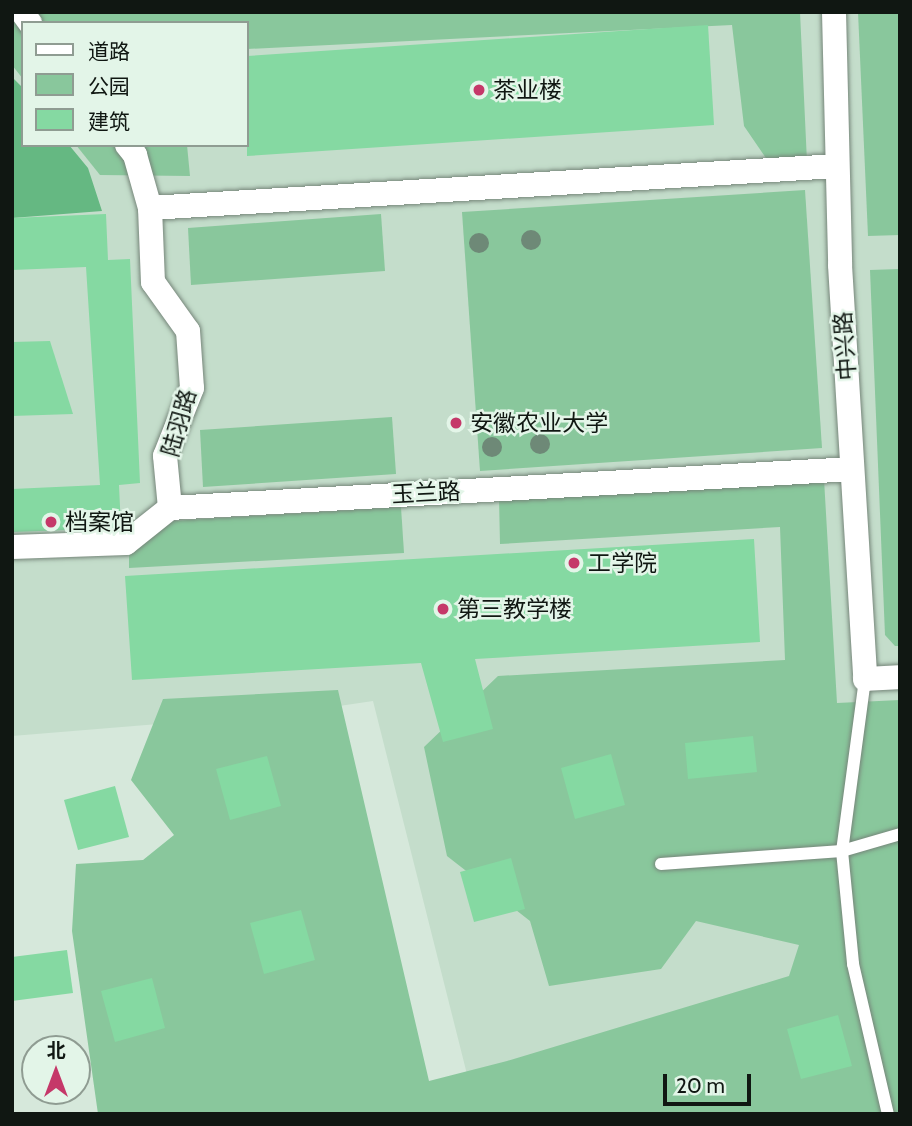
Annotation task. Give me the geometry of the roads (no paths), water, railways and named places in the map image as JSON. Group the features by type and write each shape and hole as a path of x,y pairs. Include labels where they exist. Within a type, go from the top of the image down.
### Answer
{"street":[{"name":"中兴路","path":"834,12 839,265 865,679"},
{"name":"陆羽路","path":"129,147 135,155 150,208 153,282 188,331 192,388 165,456 170,508"},
{"path":"150,208 837,166"},
{"name":"玉兰路","path":"170,508 852,469"},
{"path":"12,547 126,543 170,508"},
{"path":"865,679 900,677"}],"lane":[{"path":"865,679 842,851 853,964 888,1114"},
{"path":"661,864 842,851 900,834"}],"place":[{"name":"茶业楼","path":"479,90"},
{"name":"安徽农业大学","path":"456,423"},
{"name":"档案馆","path":"51,522"},
{"name":"工学院","path":"574,563"},
{"name":"第三教学楼","path":"443,609"}]}
